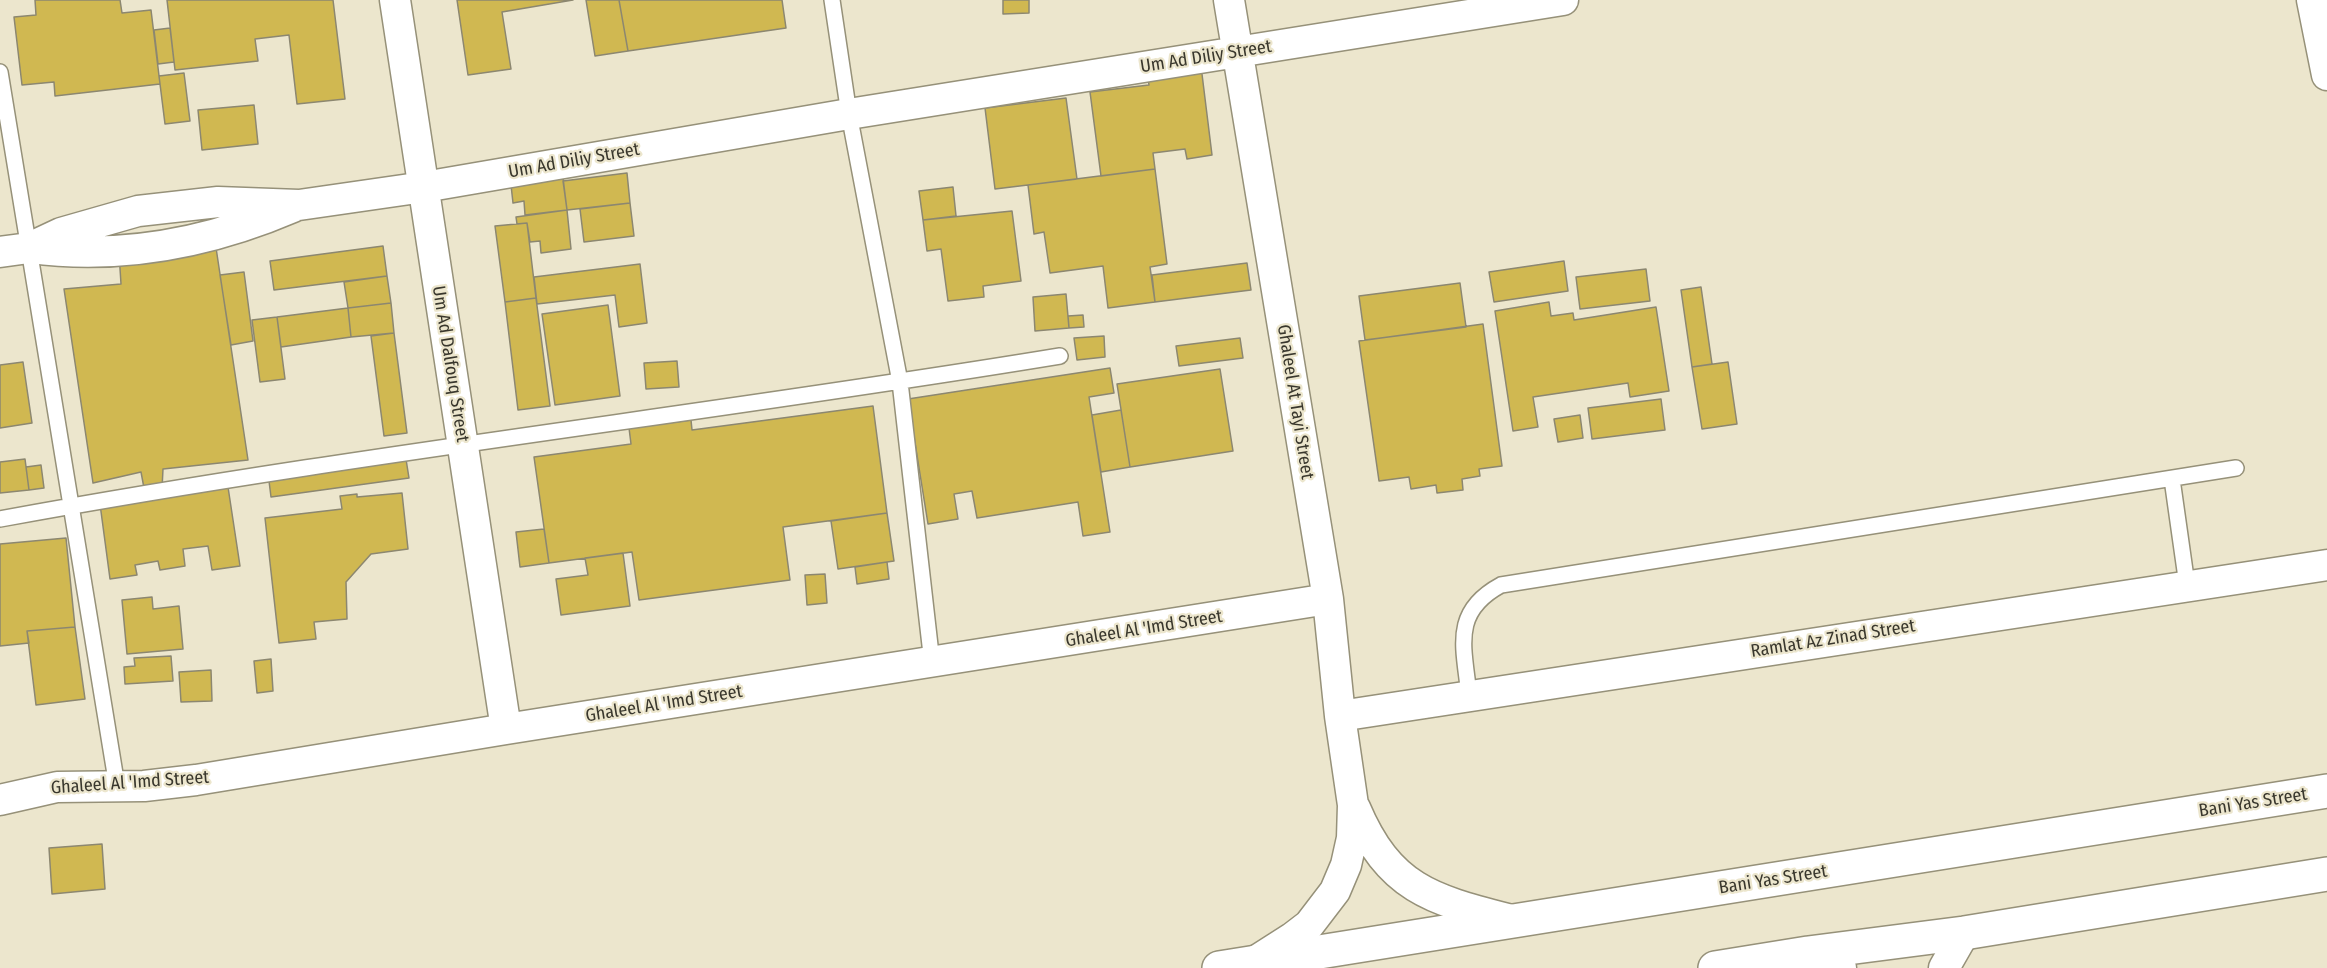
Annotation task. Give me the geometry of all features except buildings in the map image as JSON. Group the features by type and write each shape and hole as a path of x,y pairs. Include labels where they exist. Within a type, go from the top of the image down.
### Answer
{"main road":[{"name":"Bani Yas Street","path":"1219,968 2327,791"},
{"path":"1715,968 1808,953 1964,933 2327,874"}],"street":[{"name":"Um Ad Dalfouq Street","path":"395,0 506,729"},
{"name":"Ghaleel At Tayi Street","path":"1229,0 1328,599 1340,716 1353,805 1352,838 1346,865 1335,891 1308,925 1292,939 1254,962"},
{"name":"Um Ad Diliy Street","path":"14,250 64,252 144,250 223,234 299,205 423,187 849,114 1563,0"},
{"path":"2312,0 2327,75"},
{"name":"Ramlat Az Zinad Street","path":"1340,716 2327,565"},
{"name":"Ghaleel Al 'Imd Street","path":"0,800 57,787 117,786 196,780 1328,599"},
{"name":"Ghaleel At Tayi Street","path":"1353,805 1365,833 1383,858 1404,879 1430,896 1515,921"},
{"path":"1944,968 1964,933"},
{"path":"1808,953 1840,968"}],"lane":[{"path":"832,0 849,114 900,382 932,663"},
{"path":"0,72 14,250 71,506 117,786"},
{"path":"0,519 462,443 900,382 1060,356"},
{"path":"1469,695 1464,635 1467,619 1475,604 1487,593 1501,585 2236,468"},
{"path":"2172,479 2187,585"}]}
